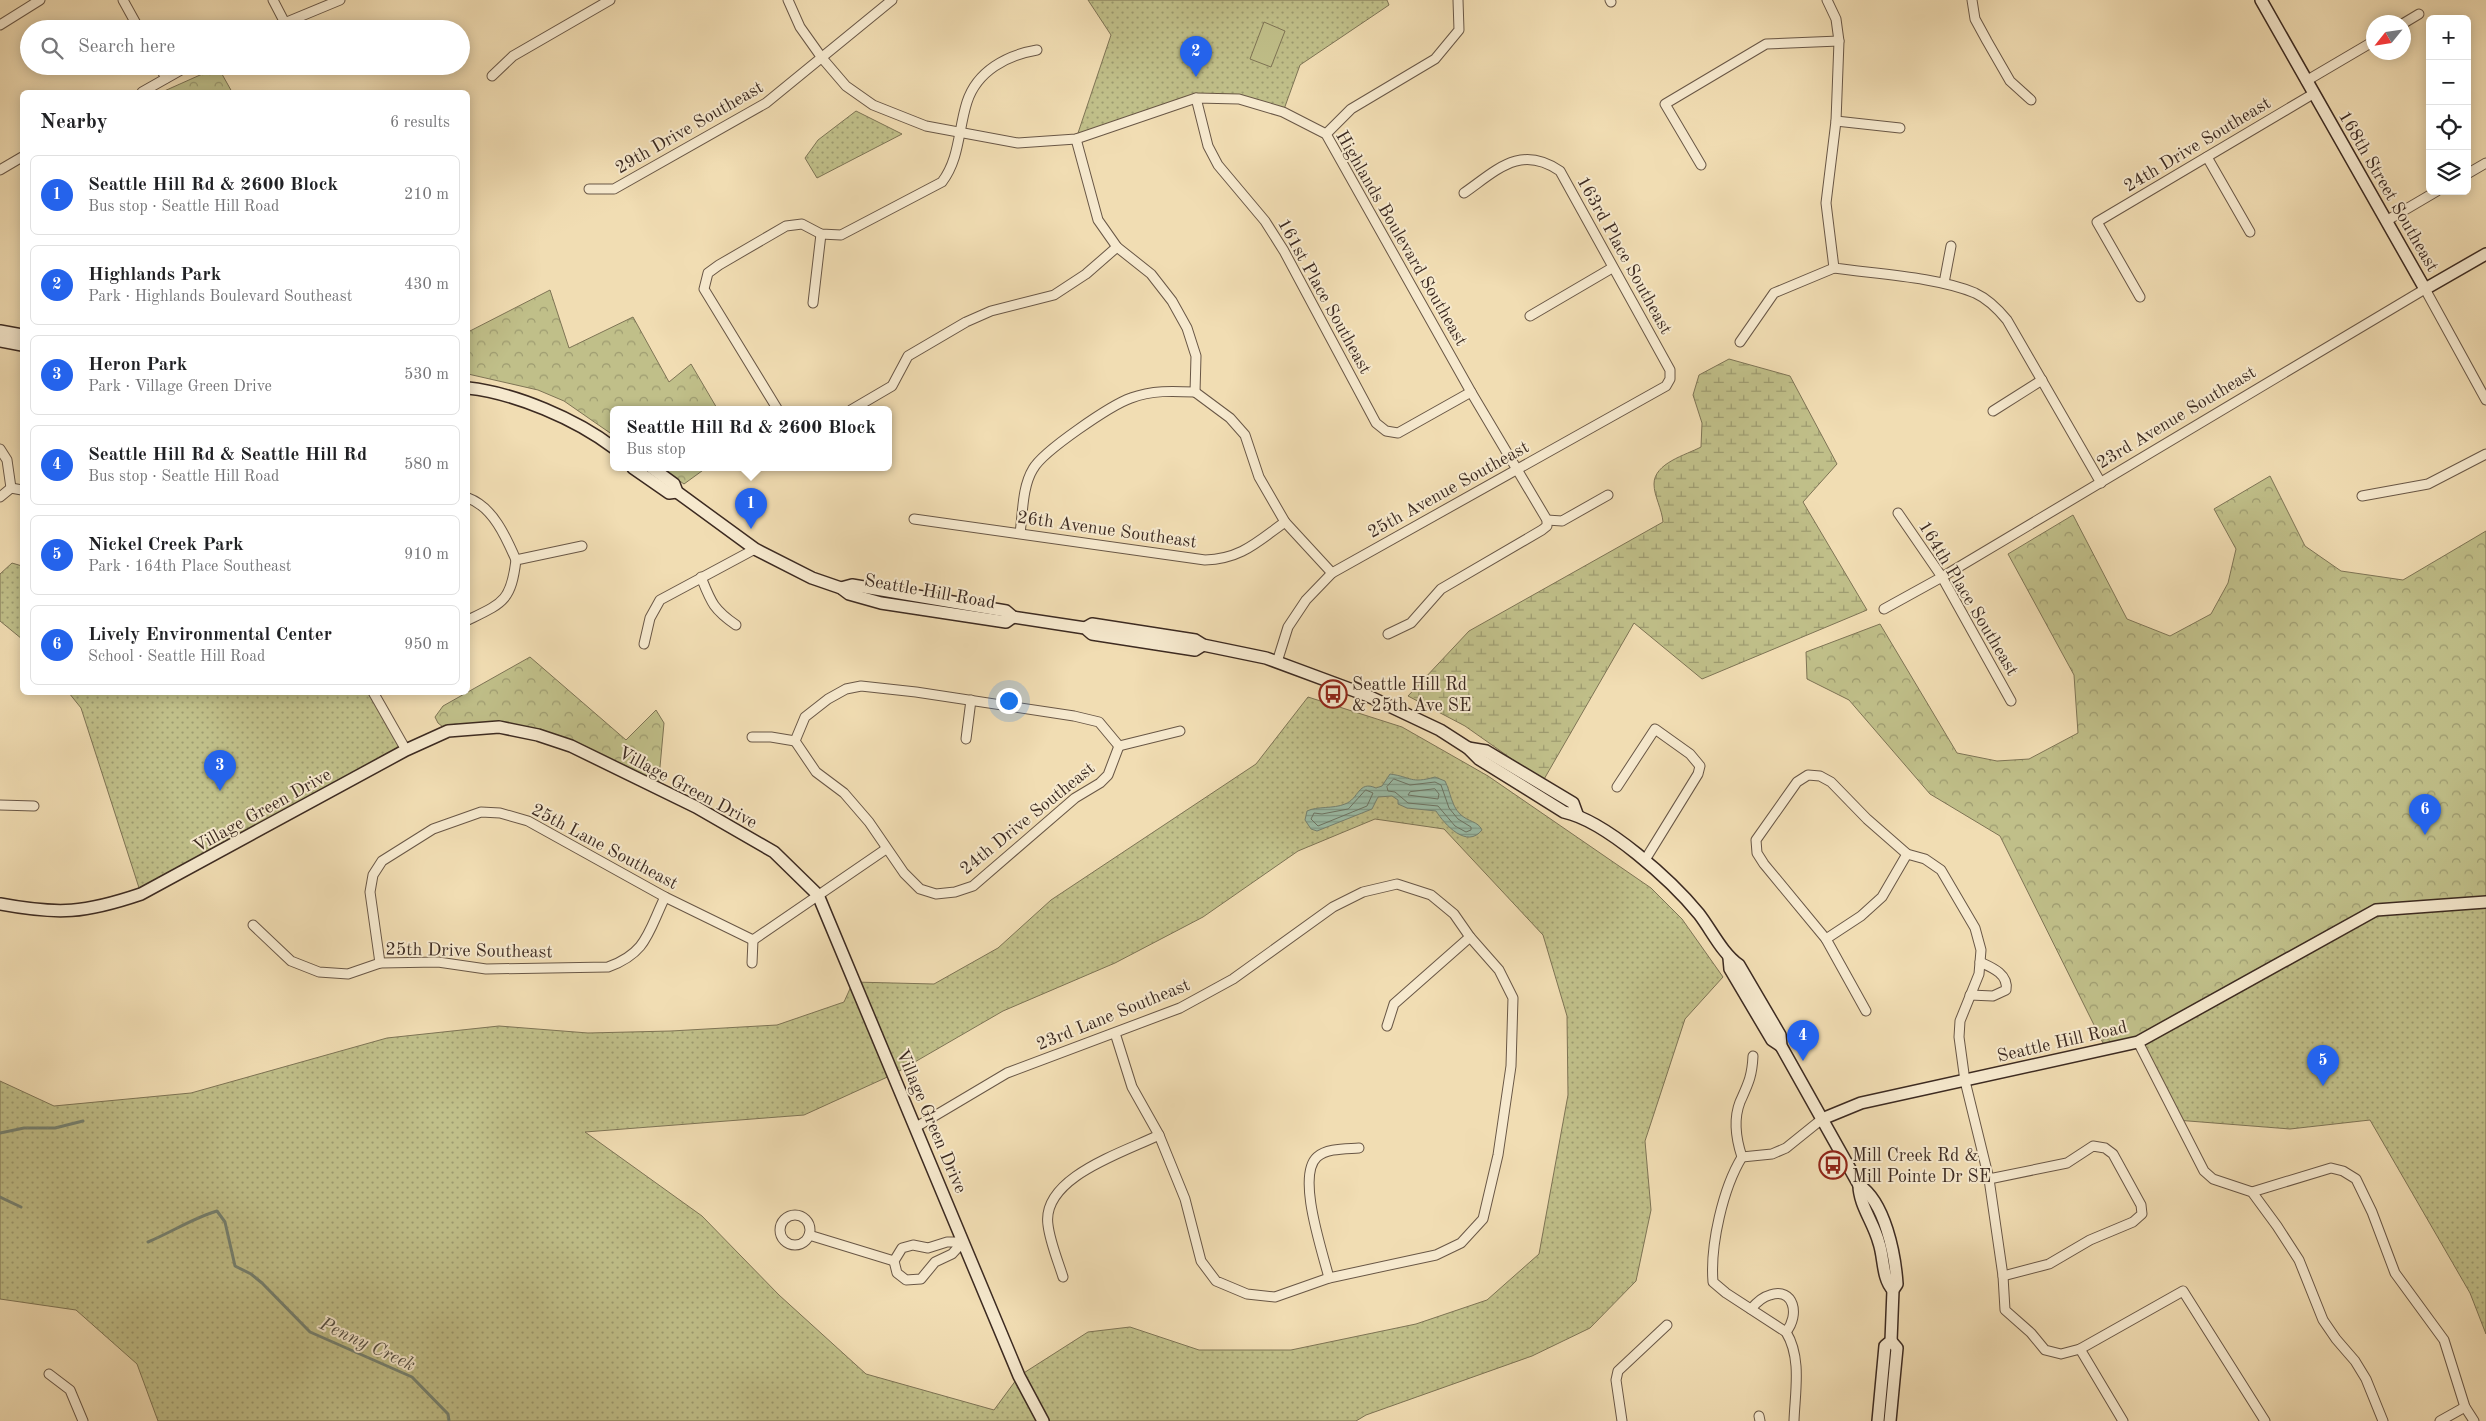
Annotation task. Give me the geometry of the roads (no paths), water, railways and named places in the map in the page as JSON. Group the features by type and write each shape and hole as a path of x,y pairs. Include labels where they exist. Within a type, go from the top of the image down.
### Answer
{"street":[{"path":"0,26 40,0"},
{"path":"123,0 134,20"},
{"path":"273,0 283,20"},
{"path":"289,20 340,0"},
{"path":"492,76 513,56 610,0"},
{"name":"Highlands Boulevard Southeast","path":"788,0 800,27 822,58 846,86 873,105 926,126 1018,143 1076,139 1196,98 1239,99 1283,112 1326,134 1547,523"},
{"name":"29th Drive Southeast","path":"589,189 614,189 766,103 892,0"},
{"path":"1326,134 1351,109 1435,59 1459,30 1458,0"},
{"path":"1827,0 1836,19 1839,41 1836,121 1826,203 1834,268"},
{"path":"1972,0 1975,19 1991,49 2010,81 2031,100"},
{"name":"168th Street Southeast","path":"2261,0 2486,400"},
{"path":"2411,19 2419,14"},
{"path":"1701,164 1665,104 1766,44 1839,41"},
{"path":"2306,81 2366,46"},
{"path":"776,406 704,289 708,273 786,226 802,224 821,234 841,235 860,227 942,182 952,168 962,133 967,102 977,84 995,64 1017,53 1037,50"},
{"path":"145,90 172,75"},
{"name":"24th Drive Southeast","path":"2140,297 2097,222 2313,94"},
{"name":"161st Place Southeast","path":"1196,98 1208,146 1218,165 1265,221 1284,250 1376,423 1386,431 1398,433 1471,392"},
{"path":"1836,121 1900,128"},
{"path":"1076,139 1098,220 1117,248 1152,274 1172,301 1187,328 1196,356 1195,392"},
{"path":"2208,157 2250,232"},
{"path":"0,170 20,158"},
{"name":"163rd Place Southeast","path":"1464,194 1504,165 1520,159 1537,159 1560,171 1670,370 1670,379"},
{"path":"2471,172 2486,163"},
{"path":"2386,221 2430,195"},
{"path":"813,303 821,234"},
{"path":"1944,283 1951,246"},
{"path":"857,406 892,386 908,356 966,322 991,311 1054,295 1086,274 1117,248"},
{"name":"23rd Avenue Southeast","path":"1884,609 1942,577 2486,254"},
{"path":"1530,316 1612,268"},
{"path":"1740,342 1774,293 1834,268 1944,283 1976,294 1994,305 2007,320 2101,483"},
{"path":"0,331 20,335"},
{"path":"0,341 20,345"},
{"name":"25th Avenue Southeast","path":"1277,662 1288,627 1306,600 1332,573 1666,386 1670,379"},
{"path":"1993,411 2042,380"},
{"path":"470,388 484,390 532,404 567,420 610,446"},
{"path":"1020,533 1026,488 1032,470 1047,452 1129,398 1156,391 1195,392 1230,418 1245,435 1259,477 1284,522 1332,573"},
{"path":"0,449 7,460 11,488"},
{"path":"2362,496 2428,484 2486,454"},
{"name":"Seattle Hill Road","path":"637,471 669,493 677,492"},
{"name":"Seattle Hill Road","path":"656,471 674,484 677,492 755,549 812,578 841,588 852,585 1006,611 1013,617 1085,628 1092,634 1195,650 1203,645 1277,662 1366,695 1440,730 1468,748 1479,760 1564,812 1577,814 1645,860 1676,888 1698,913 1730,958 1730,969 1772,1040 1781,1046 1822,1119 1861,1103 2138,1042 2376,910 2486,902"},
{"path":"0,497 11,488 20,490"},
{"path":"1388,634 1411,623 1441,589 1547,523 1562,521 1608,495"},
{"path":"470,499 493,517 506,536 516,560 511,591 497,606 470,619"},
{"name":"164th Place Southeast","path":"1898,513 1942,577 2011,701"},
{"name":"26th Avenue Southeast","path":"914,519 1214,560 1240,554 1284,522"},
{"path":"516,560 582,546"},
{"path":"644,644 650,618 660,600 755,549"},
{"path":"701,577 711,601 719,613 736,624"},
{"path":"795,741 805,717 828,699 846,689 861,686 879,687 1074,716 1099,722 1119,746 1180,731"},
{"path":"375,695 406,750"},
{"path":"966,739 970,700"},
{"name":"Village Green Drive","path":"0,904 43,912 74,912 112,904 141,894 406,750 448,730 499,727 538,735 571,746 696,807 774,852 818,895 1020,1376 1044,1421"},
{"path":"1617,787 1656,729 1690,754 1700,766 1698,774 1645,860"},
{"path":"752,738 771,737 795,741 816,772 844,793 869,822 886,849 753,940 752,963"},
{"name":"24th Drive Southeast","path":"886,849 904,873 920,888 936,894 955,892 973,886 1075,798 1100,783 1108,775 1119,746"},
{"path":"1866,1012 1826,939 1757,853 1756,840 1797,782 1808,775 1820,776 1831,782 1907,854 1925,859 1941,870 1975,928 1981,950 1979,974 1960,1021 1965,1081 1989,1179 2003,1276 2005,1310 2031,1333 2045,1350 2061,1354 2080,1348 2183,1291 2265,1421"},
{"path":"0,805 34,806"},
{"name":"25th Lane Southeast","path":"380,963 370,892 373,875 382,861 433,829 481,812 500,813 528,821 665,897 753,940"},
{"path":"1826,939 1861,916 1882,897 1907,854"},
{"name":"23rd Lane Southeast","path":"916,1127 1007,1073 1180,1008 1233,979 1334,907 1363,892 1397,884 1431,896 1454,914 1470,937"},
{"name":"25th Drive Southeast","path":"253,925 291,961 319,972 348,974 380,963 438,962 486,969 608,967 626,960 640,949 665,897"},
{"path":"1115,1033 1132,1086 1159,1135 1185,1198 1201,1261 1216,1281 1247,1294 1275,1297 1329,1278 1436,1255 1462,1243 1483,1220 1498,1155 1511,1066 1513,998 1499,970 1470,937 1394,1004 1387,1026"},
{"path":"1970,995 1993,996 2006,990 2006,980 2001,974 1980,962"},
{"path":"2138,1042 2204,1170 2213,1179 2252,1192 2299,1260 2323,1320 2336,1339 2356,1361 2366,1379 2383,1421"},
{"path":"1742,1157 1736,1138 1736,1121 1740,1102 1752,1075 1753,1056"},
{"path":"1742,1157 1772,1154 1786,1148 1822,1119 1859,1185 1859,1196 1878,1239 1887,1284 1893,1290 1891,1342 1897,1348 1890,1421"},
{"path":"1063,1277 1047,1224 1051,1205 1057,1191 1076,1175 1159,1135"},
{"path":"1989,1179 2067,1163 2093,1146 2105,1148 2113,1154 2141,1205 2142,1214 2133,1222 2090,1240 2049,1264 2003,1276"},
{"path":"1329,1278 1309,1193 1308,1172 1317,1157 1336,1150 1359,1148"},
{"path":"1742,1157 1732,1172 1711,1262 1713,1282 1786,1332 1796,1353 1794,1421"},
{"path":"2252,1192 2331,1168 2343,1170 2356,1179 2372,1212 2395,1273 2444,1340 2465,1407 2474,1421"},
{"path":"809,1235 894,1261"},
{"path":"947,1242 963,1242 952,1254 935,1262 927,1274 918,1281 906,1280 899,1276 895,1269 894,1261 899,1251 909,1245 928,1248 947,1242"},
{"path":"1751,1309 1770,1295 1777,1294 1785,1297 1792,1302 1795,1310 1792,1324 1786,1332"},
{"path":"1622,1421 1616,1380 1618,1372 1667,1325"},
{"path":"1878,1421 1885,1346 1891,1342"},
{"path":"2080,1348 2124,1421"},
{"path":"49,1374 70,1390 83,1421"},
{"path":"2440,1421 2465,1407"}],"water":[{"path":"1390,774 1416,780 1435,777 1445,781 1457,810 1463,817 1478,825 1482,830 1470,837 1463,836 1445,823 1436,811 1407,808 1398,804 1398,800 1392,796 1378,797 1372,809 1317,831 1311,829 1305,820 1307,811 1350,802 1366,786 1376,788 1382,786"}],"waterway":[{"path":"0,1133 24,1128 55,1128 83,1121"},
{"name":"Penny Creek","path":"0,1197 21,1207"},
{"name":"Penny Creek","path":"148,1242 199,1217 217,1211 225,1222 235,1266 251,1274 262,1283 310,1332 412,1377 448,1414 449,1421"}],"place":[{"name":"Highlands Park","path":"1196,77"},
{"name":"Seattle Hill Rd & 2600 Block","path":"751,529"},
{"name":"Seattle Hill Rd & 25th Ave SE","path":"1333,694"},
{"name":"Heron Park","path":"220,791"},
{"name":"Lively Environmental Center","path":"2425,835"},
{"name":"Seattle Hill Rd & Seattle Hill Rd","path":"1803,1061"},
{"name":"Nickel Creek Park","path":"2323,1086"},
{"name":"Mill Creek Rd & Mill Pointe Dr SE","path":"1833,1165"}]}
